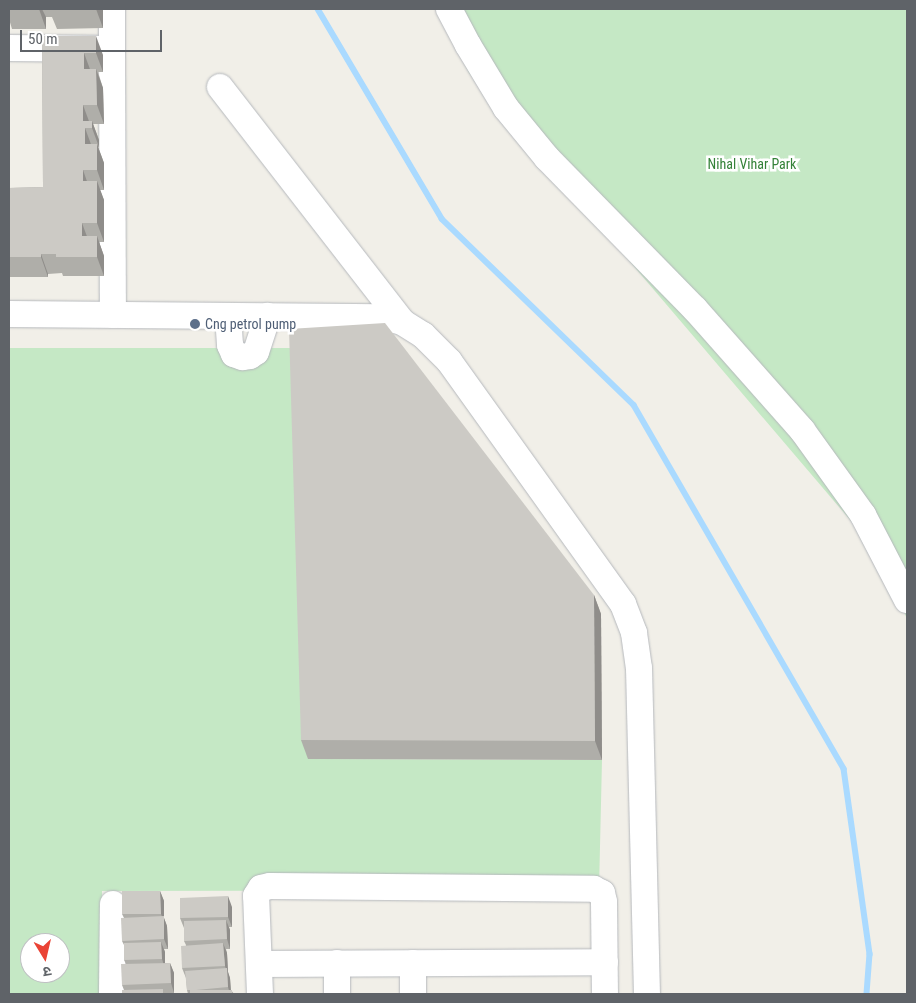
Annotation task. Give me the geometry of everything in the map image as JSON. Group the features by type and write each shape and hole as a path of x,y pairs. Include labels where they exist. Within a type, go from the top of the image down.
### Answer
{"street":[{"path":"112,9 113,315"},
{"path":"449,9 506,108 547,158 695,309 802,430 863,515 907,600"},
{"path":"9,48 112,49"},
{"path":"220,87 402,322"},
{"path":"9,314 381,317 402,322 423,335 449,361 624,604 634,633 639,668 646,994"},
{"path":"228,316 230,345 234,354 242,357 250,356 256,352 268,316"},
{"path":"260,994 256,896 261,888 270,886 594,888 602,893 604,902 604,994"},
{"path":"112,994 113,904"},
{"path":"259,964 605,962"},
{"path":"338,963 338,994"},
{"path":"413,963 413,994"}],"green space":[{"name":"Nihal Vihar Park","path":"438,9 907,9 907,619 880,555 469,73"},
{"path":"9,348 296,348 308,759 602,760 599,890 102,891 102,994 9,994"}],"building":[{"path":"39,9 39,10 9,10"},
{"path":"50,9 96,9 50,10"},
{"path":"42,36 96,36 96,53 84,53 84,69 96,69 97,105 83,105 83,121 92,121 92,128 85,128 85,144 97,144 97,170 83,170 83,181 97,181 97,223 82,223 82,236 97,236 97,257 56,257 56,254 41,254 41,257 9,257 9,188 43,187"},
{"path":"385,323 594,595 595,741 301,740 289,329"},
{"path":"122,891 160,891 161,914 122,914"},
{"path":"228,896 228,917 180,918 180,898"},
{"path":"164,916 164,939 122,941 121,918"},
{"path":"226,920 227,939 184,941 184,921"},
{"path":"161,942 162,959 124,960 124,943"},
{"path":"223,943 225,966 182,968 181,946"},
{"path":"170,963 171,983 122,985 121,964"},
{"path":"227,968 228,987 196,990 232,990 232,994 190,994 190,990 187,990 185,971"},
{"path":"163,989 163,994 122,994 122,990"}],"waterway":[{"path":"318,9 442,219 634,405 844,769 870,954 867,994"}],"place":[{"name":"Cng petrol pump","path":"195,324"}]}
